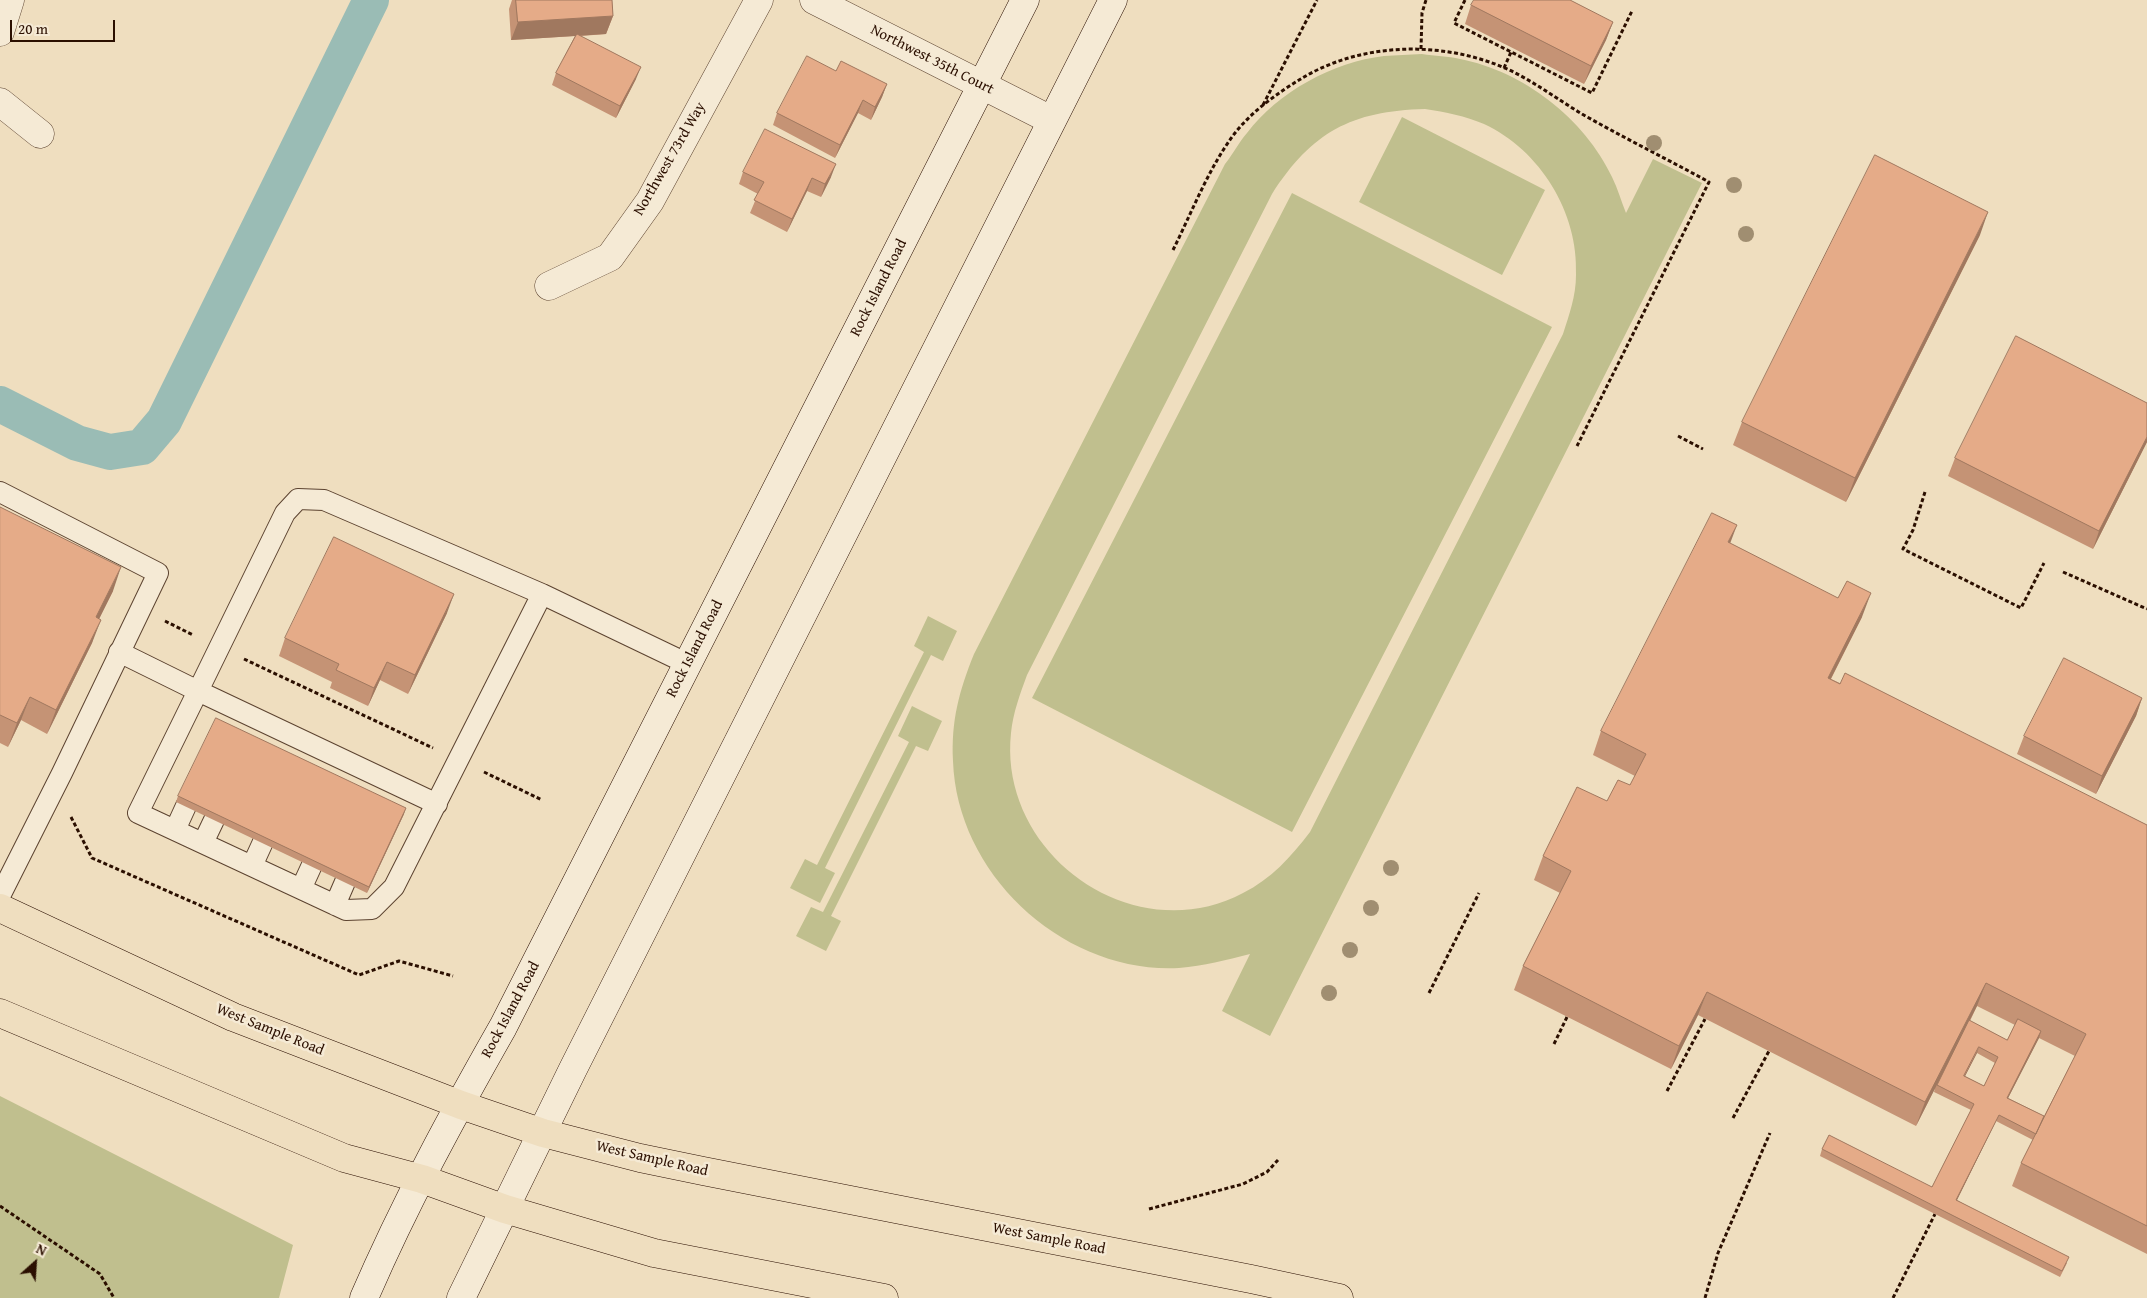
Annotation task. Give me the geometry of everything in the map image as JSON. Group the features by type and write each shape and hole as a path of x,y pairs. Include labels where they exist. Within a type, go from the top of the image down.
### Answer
{"main road":[{"path":"0,32 10,0"},
{"name":"Northwest 73rd Way","path":"549,286 610,257 650,201 759,0"},
{"name":"Northwest 35th Court","path":"814,0 1051,120"},
{"name":"Rock Island Road","path":"364,1298 380,1260 503,1027 1025,0"},
{"path":"461,1298 1051,120 1113,0"},
{"path":"0,102 40,134"},
{"name":"West Sample Road","path":"0,908 233,1017 461,1105 543,1133 640,1158 1340,1298"},
{"path":"0,1012 18,1022 344,1158 422,1179 505,1209 654,1253 884,1298"}],"lane":[{"path":"0,492 158,573 62,773 0,896"},
{"path":"542,594 394,887 372,909 346,910 138,813 285,513 298,499 324,500 542,594 688,664"},
{"path":"119,652 198,691 230,714 258,728 390,790 437,804"},
{"path":"174,830 186,806"},
{"path":"203,843 214,820"},
{"path":"252,866 263,842"},
{"path":"300,889 312,865"},
{"path":"335,905 346,882"}],"path":[{"path":"1263,106 1317,0"},
{"path":"1421,49 1422,12 1426,0"},
{"path":"1465,0 1454,23 1592,93 1632,11"},
{"path":"1173,250 1233,136 1263,106 1288,86 1315,71 1343,60 1401,49 1458,53 1504,68 1583,115 1708,182 1577,446"},
{"path":"1504,68 1511,52"},
{"path":"1678,436 1703,449"},
{"path":"1925,492 1913,530 1903,549 2021,608 2044,563"},
{"path":"2063,572 2147,609"},
{"path":"140,662 164,620 542,800"},
{"path":"70,814 92,858 359,974 399,961 453,976"},
{"path":"1429,993 1479,893"},
{"path":"1554,1044 1567,1017"},
{"path":"1667,1091 1705,1019"},
{"path":"1734,1118 1769,1051"},
{"path":"1705,1298 1718,1253 1770,1133"},
{"path":"1149,1209 1243,1184 1267,1172 1278,1160"},
{"path":"0,1206 100,1274 114,1298"},
{"path":"1893,1298 1935,1214"}],"shaded area":[{"path":"1422,54 1451,57 1484,65 1507,74 1529,86 1550,101 1569,117 1600,156 1614,182 1626,213 1653,159 1702,183 1270,1036 1222,1011 1250,954 1179,968 1137,966 1096,954 1058,935 1025,910 996,879 974,843 959,803 953,761 953,733 957,706 974,654 1225,164 1241,140 1274,105 1308,81 1326,72 1365,59","holes":["1425,109 1477,121 1504,135 1539,167 1552,186 1563,207 1571,229 1575,252 1575,290 1563,334 1310,832 1303,841 1288,859 1263,881 1243,893 1201,908 1159,910 1118,900 1081,880 1050,853 1026,818 1013,777 1011,733 1019,696 1027,675 1272,194 1302,155 1318,140 1336,129 1355,120 1376,114"]},
{"path":"1402,117 1545,190 1502,275 1359,202"},
{"path":"1292,193 1552,327 1292,832 1032,698"},
{"path":"928,616 957,631 943,661 931,655 825,868 835,873 820,903 790,888 805,859 817,865 924,652 914,646"},
{"path":"912,706 942,721 928,751 916,746 831,916 841,921 826,951 796,936 811,907 823,912 909,742 898,736"},
{"path":"0,1096 293,1245 279,1298 0,1298"}],"building":[{"path":"516,0 612,0 613,16 518,22"},
{"path":"1474,0 1570,0 1613,22 1591,66 1471,5"},
{"path":"577,34 641,67 620,106 556,73"},
{"path":"807,56 836,71 841,61 887,84 875,107 863,100 840,145 777,113"},
{"path":"765,129 836,164 825,184 812,178 792,219 754,200 764,182 743,172"},
{"path":"1875,155 1988,212 1855,478 1742,422"},
{"path":"2016,336 2147,403 2147,437 2099,531 1955,458"},
{"path":"0,507 121,567 96,617 101,620 56,710 30,697 17,723 0,715"},
{"path":"1712,513 1737,525 1728,542 1838,598 1847,581 1871,593 1828,678 1840,684 1845,673 2147,825 2147,1226 2021,1163 2086,1034 1986,983 1925,1102 1707,992 1679,1046 1523,966 1571,871 1543,856 1577,787 1607,801 1618,780 1630,785 1646,754 1601,731"},
{"path":"334,537 454,594 415,675 387,662 374,688 336,670 339,664 285,638"},
{"path":"2064,658 2142,698 2102,776 2024,736"},
{"path":"216,718 406,808 369,887 178,796"},
{"path":"2018,1019 2041,1031 2007,1098 2044,1116 2036,1134 1999,1115 1956,1200 2069,1257 2062,1271 1822,1149 1829,1135 1932,1187 1974,1104 1937,1085 1969,1020 2007,1040","holes":["1979,1047 1998,1057 1984,1086 1964,1076"]}],"waterway":[{"path":"0,404 77,443 110,452 142,447 164,421 371,0"}]}
